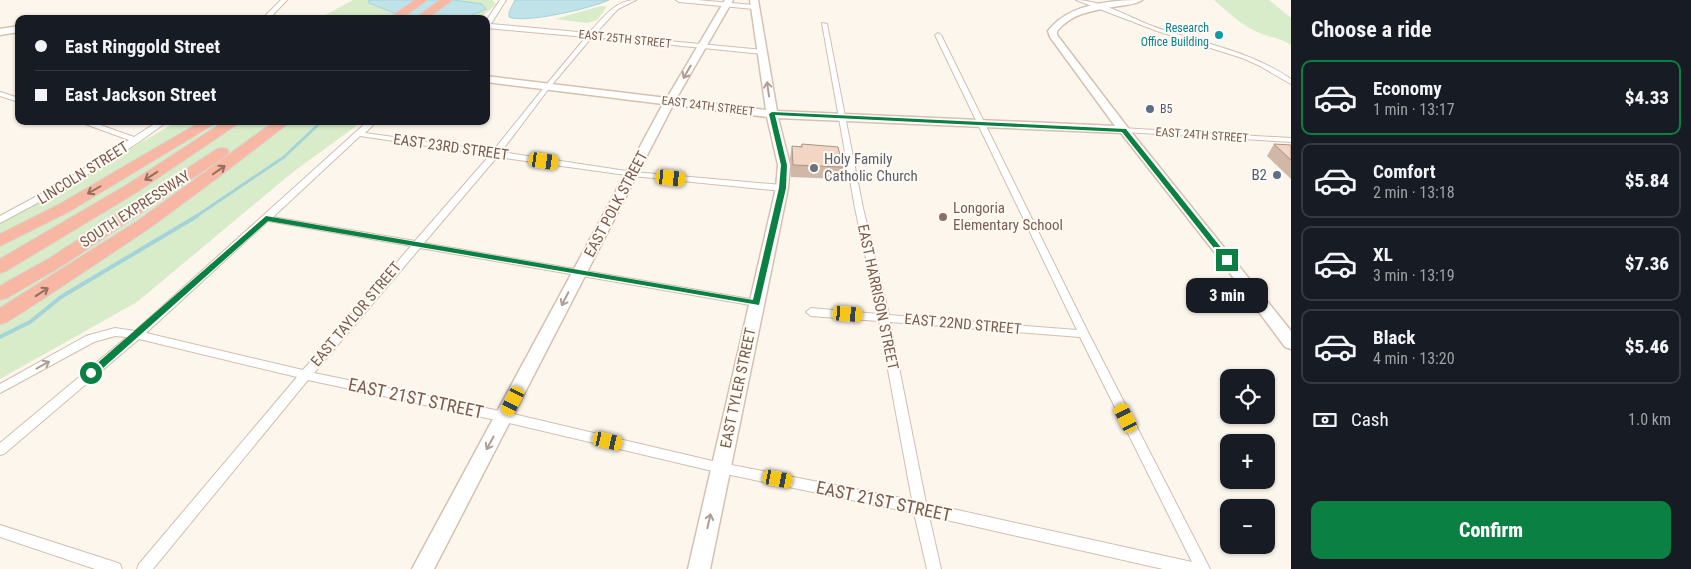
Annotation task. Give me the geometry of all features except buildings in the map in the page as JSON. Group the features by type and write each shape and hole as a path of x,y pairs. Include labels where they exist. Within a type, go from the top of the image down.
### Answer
{"highway":[{"path":"399,15 422,0"},
{"path":"425,15 447,0"},
{"path":"0,242 64,208 205,125"},
{"name":"SOUTH EXPRESSWAY","path":"0,266 131,189 229,125"},
{"name":"SOUTH EXPRESSWAY","path":"0,294 100,233 262,125"},
{"path":"0,317 42,292 108,247 240,155 279,125"}],"street":[{"path":"269,15 284,0"},
{"path":"490,20 503,0"},
{"name":"EAST TAYLOR STREET","path":"144,569 416,244 496,154 548,86 616,8 633,0"},
{"path":"679,0 754,4"},
{"path":"1079,0 1160,31 1231,51 1272,69 1291,82"},
{"path":"1138,0 1065,17 1052,31 1057,42 1124,130 1217,246 1291,343"},
{"name":"EAST POLK STREET","path":"423,569 505,417 670,101 728,3"},
{"name":"EAST TYLER STREET","path":"699,569 782,188 784,165 772,114 754,4"},
{"name":"EAST HARRISON STREET","path":"824,24 841,117 884,317 920,508 934,569"},
{"name":"EAST 25TH STREET","path":"490,25 700,48 763,52"},
{"path":"0,32 15,30"},
{"path":"938,34 984,125 1084,334 1202,569"},
{"name":"EAST 24TH STREET","path":"490,79 772,114 1124,130 1291,140"},
{"path":"0,94 15,99"},
{"path":"93,125 136,140"},
{"name":"LINCOLN STREET","path":"2,218 66,184 158,125"},
{"path":"0,450 137,335 369,125"},
{"name":"EAST 23RD STREET","path":"359,134 633,174 782,188"},
{"path":"266,218 756,303"},
{"name":"EAST 22ND STREET","path":"811,312 1084,334"},
{"name":"EAST 21ST STREET","path":"0,389 90,339 115,332 137,335 305,375 505,417 722,468 920,508 1193,569"},
{"path":"0,531 115,569"}],"green space":[{"path":"353,0 368,0 369,3 398,15 325,15"},
{"path":"453,0 492,0 496,4 484,15 474,15 464,2"},
{"path":"1214,0 1269,0 1291,18 1291,45 1249,28"},
{"path":"601,6 607,7 597,20 587,23 555,19"},
{"path":"171,125 358,125 293,172 137,302 0,379 0,224"}],"water":[{"path":"368,0 453,0 482,4 486,9 472,15 399,15 369,3"},
{"path":"515,0 609,0 559,14 517,19 509,17 509,12"}],"waterway":[{"path":"195,217 284,157 318,125"},
{"path":"0,337 30,322 61,297 197,216"}],"place":[{"name":"Research Office Building","path":"1219,35"},
{"name":"B5","path":"1150,109"},
{"name":"Holy Family Catholic Church","path":"814,168"},
{"name":"B2","path":"1277,175"},
{"name":"Longoria Elementary School","path":"943,217"}],"route":[{"path":"91,373 137,335 266,218 756,303 782,188 784,165 772,114 1124,130 1227,260"}]}
